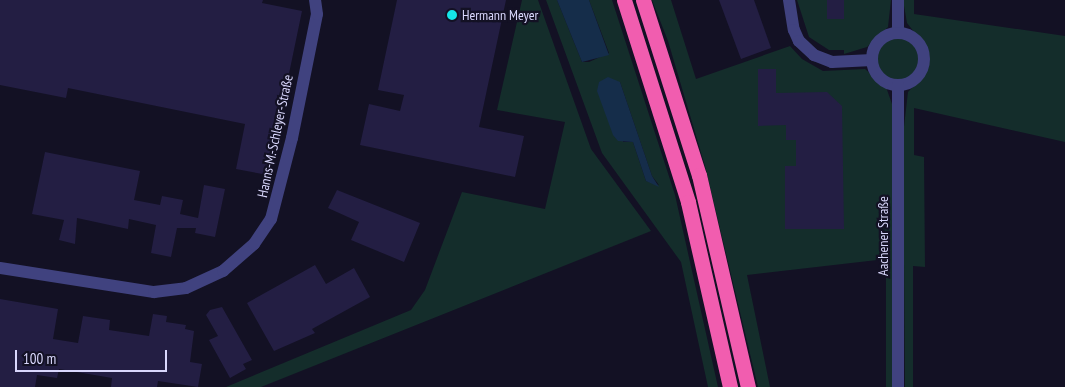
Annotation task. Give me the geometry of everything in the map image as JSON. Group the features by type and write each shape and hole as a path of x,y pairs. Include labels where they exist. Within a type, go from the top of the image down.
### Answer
{"highway":[{"path":"624,0 688,202 730,387"},
{"path":"643,0 699,175 748,387"}],"street":[{"name":"Hanns-M.-Schleyer-Straße","path":"0,268 154,292 186,288 223,271 254,244 271,219 280,192 316,14 315,0"},
{"path":"789,0 800,41 822,60 872,60"},
{"path":"898,0 898,33"},
{"path":"898,33 915,39 924,54 921,72 915,79 898,85 883,80 872,60 877,44 883,38 898,33"},
{"name":"Aachener Straße","path":"898,85 898,387"}],"green space":[{"path":"522,0 538,0 591,149 651,231 261,387 226,387 411,310 425,290 462,192 545,209 565,122 497,110"},
{"path":"546,0 557,0 582,62 589,62 609,53 589,0 612,0 675,195 718,387 708,387 681,262 602,153","holes":["620,82 652,176 659,185 646,181 633,142 623,142"]},
{"path":"652,0 671,0 696,79 790,46 802,59 823,71 865,69 886,87 892,104 893,387 886,387 886,259 747,275 770,387 758,387 705,166 668,41"},
{"path":"797,0 891,0 888,27 867,47 844,54 844,50 829,50 809,37"},
{"path":"903,0 914,0 914,14 1065,36 1065,142 914,108 914,155 924,157 925,267 913,266 913,387 905,387 903,135 908,92 924,75 929,62 926,47 907,23"},
{"path":"898,36 911,40 917,46 921,59 917,72 911,78 898,82 885,78 879,72 875,59 879,46 885,40"}],"water":[{"path":"557,0 589,0 609,55 582,62"},
{"path":"608,77 620,82 652,176 659,187 646,181 633,142 618,141 613,135 597,91 599,82"}],"building":[{"path":"0,0 263,0 262,3 302,11 268,175 236,169 245,124 68,88 66,98 0,85"},
{"path":"397,0 506,0 479,127 524,136 515,177 360,145 369,104 400,111 404,95 378,90"},
{"path":"719,0 754,0 771,48 741,59"},
{"path":"827,0 844,0 844,19 827,19"},
{"path":"758,69 776,69 776,93 827,92 842,106 844,229 785,229 785,166 796,166 796,140 786,140 786,125 758,126"},
{"path":"45,152 140,171 134,200 160,205 162,196 183,200 180,214 198,218 204,185 225,189 215,237 195,233 196,228 177,228 171,257 151,253 156,225 129,219 128,229 77,218 75,244 59,240 64,220 32,214"},
{"path":"337,190 420,223 404,262 351,240 359,222 328,208"},
{"path":"315,265 326,284 354,268 370,297 312,329 315,333 274,351 247,303"},
{"path":"0,299 58,309 53,339 78,343 83,316 110,320 109,330 149,336 153,314 167,316 166,322 186,325 185,329 194,331 190,362 202,364 198,387 158,381 157,387 111,387 112,378 59,369 57,378 37,375 35,387 0,387"},
{"path":"222,307 252,360 243,364 246,369 230,378 209,340 218,336 206,315 210,310"}],"place":[{"name":"Hermann Meyer","path":"452,15"}]}
